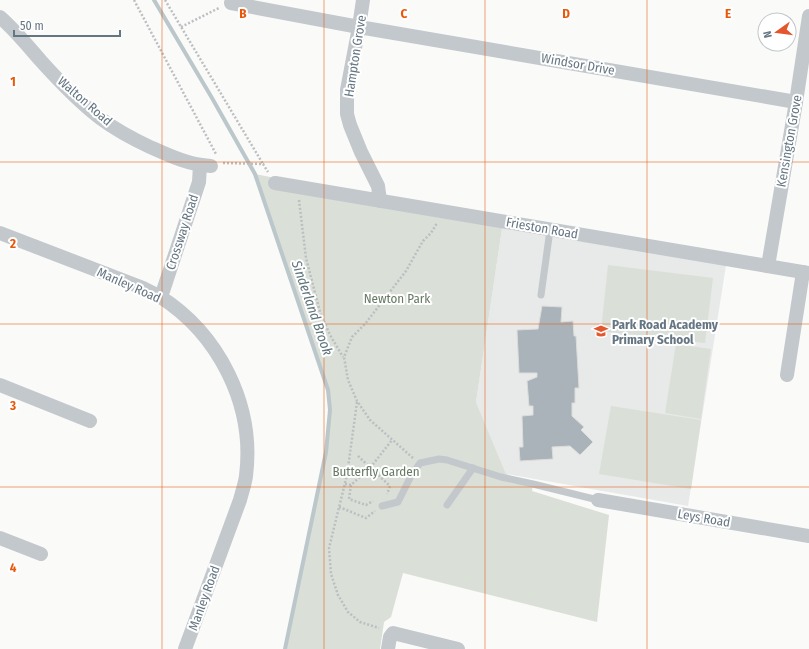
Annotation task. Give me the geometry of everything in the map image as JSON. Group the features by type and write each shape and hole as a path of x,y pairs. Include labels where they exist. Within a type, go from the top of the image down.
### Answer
{"street":[{"name":"Hampton Grove","path":"363,0 347,90 347,114 361,152 378,186 380,201"},
{"name":"Windsor Drive","path":"231,3 359,27 796,102"},
{"name":"Kensington Grove","path":"768,266 809,16"},
{"name":"Walton Road","path":"0,17 72,93 100,118 131,138 166,155 211,165"},
{"name":"Crossway Road","path":"158,296 163,291 199,182 211,165"},
{"name":"Frieston Road","path":"275,183 806,273"},
{"name":"Manley Road","path":"0,234 143,288 158,296 194,324 210,343 224,364 233,383 240,403 245,427 247,453 246,477 240,500 185,649"},
{"path":"787,375 806,273"},
{"path":"0,385 90,421"},
{"name":"Leys Road","path":"598,500 809,536"},
{"path":"0,538 41,554"},
{"path":"388,649 390,637 393,633 458,649"}],"lane":[{"path":"541,295 550,230"},
{"path":"382,506 398,502 411,476 420,464 439,459 447,460 501,477 598,500"},
{"path":"447,505 474,468"}],"path":[{"path":"134,0 211,165 261,164 165,0"},
{"path":"181,27 231,3"},
{"path":"297,187 306,258 320,312 330,335 344,357 348,380 357,401 370,420 420,464"},
{"path":"344,357 352,337 365,324 406,271 423,241 431,233 444,212"},
{"path":"357,401 347,475 329,548 331,574 338,595 348,612 360,622 393,633"},
{"path":"378,498 366,505 349,499 351,485 370,468 392,440"},
{"path":"358,456 390,486 387,496 382,497"},
{"path":"345,484 351,485"},
{"path":"339,507 366,518 382,506"}],"shaded area":[{"name":"Park Road Academy Primary School","path":"503,222 727,259 688,506 506,474 476,402"}],"green space":[{"name":"Newton Park","path":"255,174 503,222 476,402 506,474 533,484 532,491 609,515 597,622 403,573 391,617 384,622 380,649 285,649 326,452 330,410 328,390"},
{"path":"608,265 713,278 705,343 601,331"},
{"path":"676,344 711,349 701,419 665,413"},
{"path":"611,406 701,420 691,489 599,474"}],"building":[{"path":"542,306 562,307 561,322 573,321 574,336 576,336 579,388 575,388 575,403 572,403 572,416 584,427 581,430 593,442 580,455 570,446 552,447 553,459 520,461 519,447 523,447 522,416 533,415 533,406 529,406 527,381 537,377 537,373 519,373 517,330 538,329"}],"waterway":[{"name":"Sinderland Brook","path":"154,0 255,174 328,390 330,410 326,452 285,649"}],"place":[{"name":"Park Road Academy Primary School","path":"601,331"}],"park label":[{"name":"Butterfly Garden","path":"376,471"}]}
